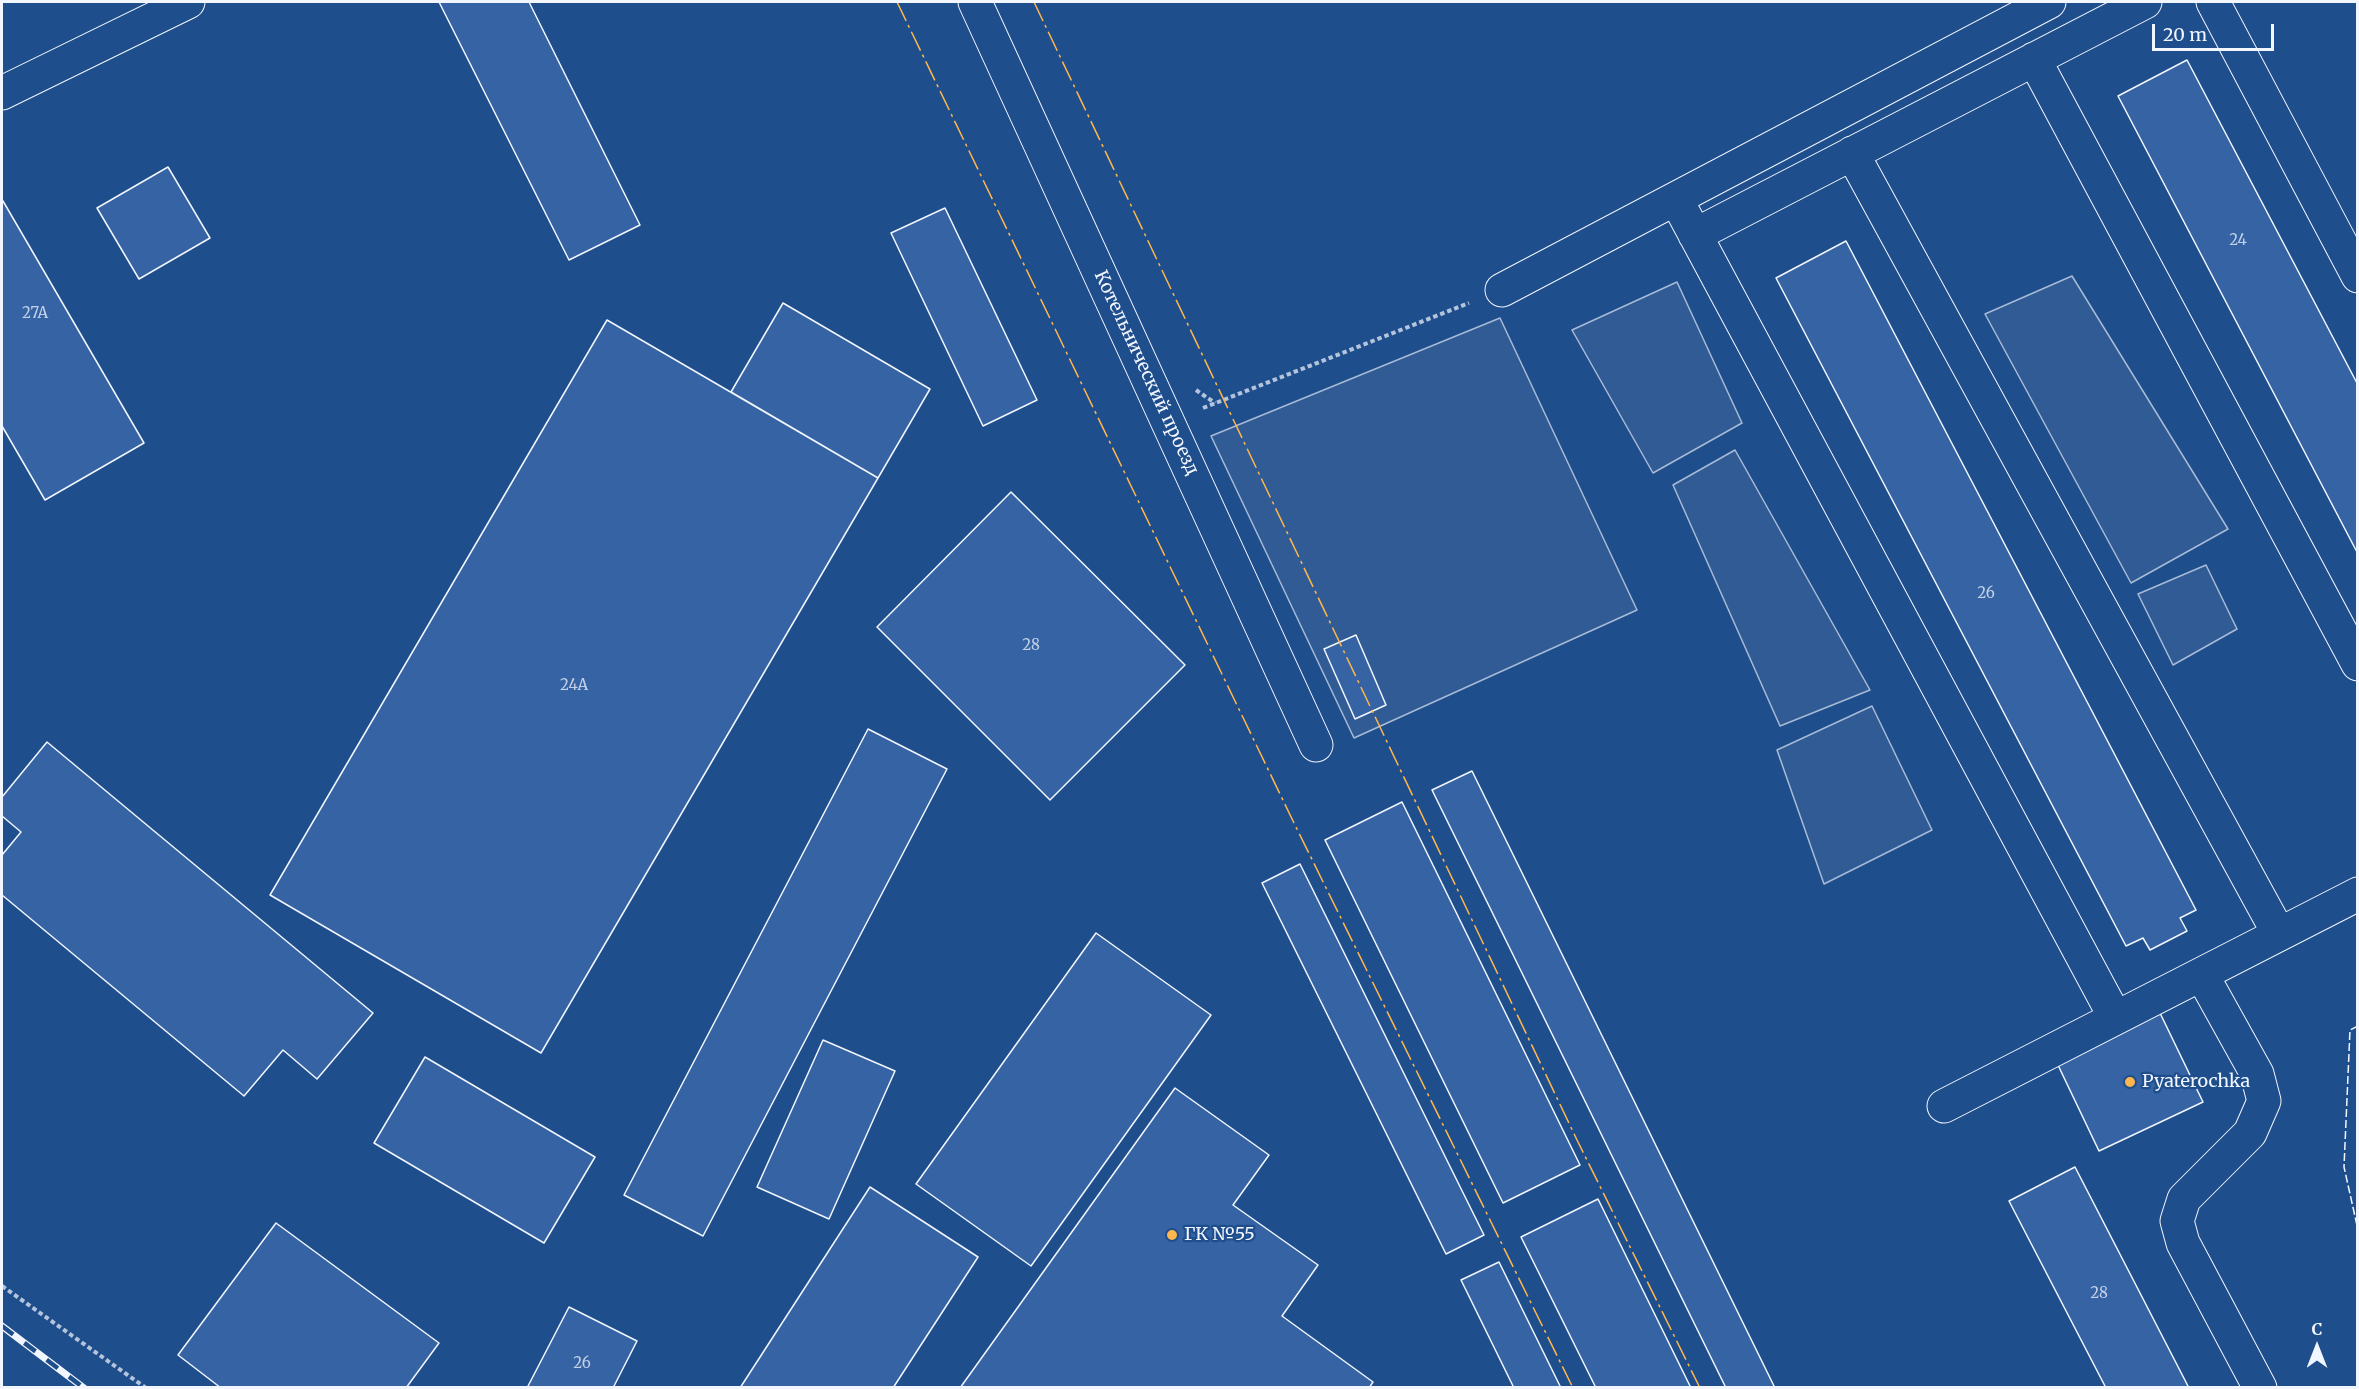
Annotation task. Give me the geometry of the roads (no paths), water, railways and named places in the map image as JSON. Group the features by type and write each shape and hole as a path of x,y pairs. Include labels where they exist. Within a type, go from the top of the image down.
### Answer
{"street":[{"path":"2,93 188,2"},
{"name":"Котельнический проезд","path":"975,2 1316,745"},
{"path":"1502,290 2049,2"},
{"path":"1695,235 2145,2"},
{"path":"2213,2 2358,276"},
{"path":"2034,59 2358,664"},
{"path":"1852,153 2279,934"},
{"path":"1676,200 2115,1017"},
{"path":"1944,1106 2358,894"},
{"path":"2202,975 2257,1074 2264,1101 2250,1133 2184,1199 2176,1221 2183,1243 2260,1388"}],"railway":[{"path":"2,1326 84,1388"}],"place":[{"name":"Pyaterochka","path":"2130,1082"},
{"name":"ГК №55","path":"1172,1235"}]}
